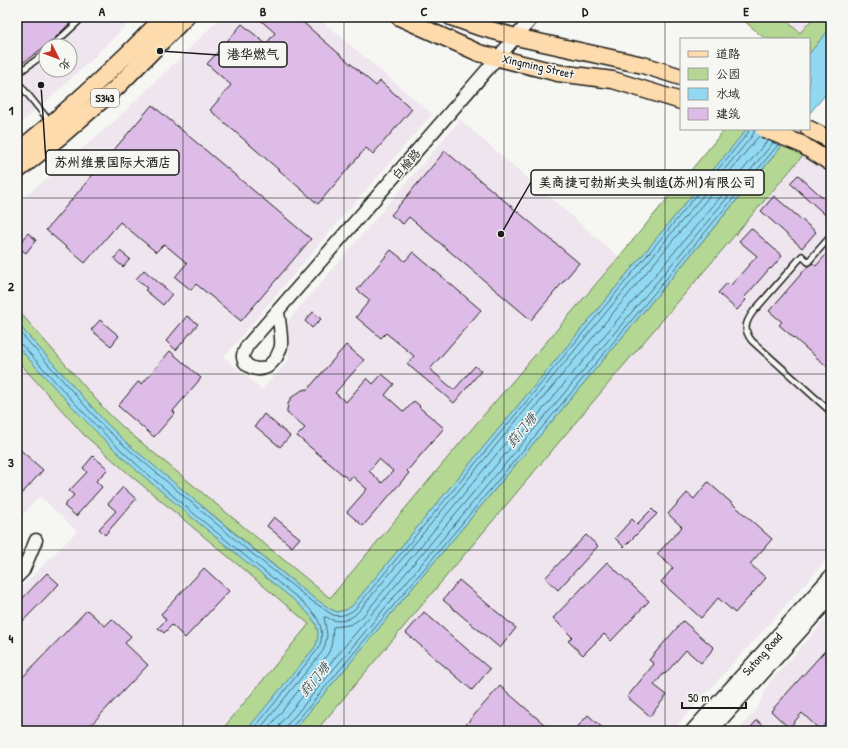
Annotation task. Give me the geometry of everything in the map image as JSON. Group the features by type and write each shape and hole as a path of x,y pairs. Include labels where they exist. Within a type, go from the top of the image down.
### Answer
{"main road":[{"name":"S343","path":"17,152 52,124 105,76 164,17"},
{"name":"S343","path":"17,172 116,88 186,17"},
{"name":"Xingming Street","path":"399,17 479,53 558,73 613,80 680,101"},
{"name":"Xingming Street","path":"451,17 476,26 516,37 643,65 680,77"},
{"path":"766,130 801,144 831,163"},
{"path":"810,130 831,140"},
{"name":"Sutong Road","path":"694,731 831,577"},
{"name":"Sutong Road","path":"710,731 831,596"}],"street":[{"name":"白榆路","path":"278,311 533,17"},
{"path":"17,577 23,571 36,540"}],"lane":[{"path":"61,38 78,22 81,17"},
{"path":"17,74 38,58"},
{"path":"17,81 52,124"},
{"path":"831,236 808,262 802,256 753,312 748,320 746,328 748,336 752,341 831,412"}],"shaded area":[{"path":"17,17 134,17 78,72 78,38 38,38 38,78 72,78 48,100 17,125"},
{"path":"221,17 317,17 432,114 224,357 262,390 289,359 288,321 460,120 619,257 476,424 330,599 125,429 107,412 17,309 17,202 48,178 118,118"},
{"path":"489,17 515,17 505,28"},
{"path":"782,17 814,17 800,33"},
{"path":"805,153 831,176 831,555 672,731 316,731 613,378"},
{"path":"17,360 84,435 309,624 221,731 17,731 17,592 77,531 40,496 17,521"},
{"path":"831,614 831,731 738,731 757,709 769,683"}],"green space":[{"path":"740,17 782,17 800,33 814,17 831,17 831,27 810,53 810,38 764,38"},
{"path":"724,130 746,130 352,606 346,610 337,612 311,596 128,444 107,424 17,323 17,309 107,412 125,429 330,598 619,257"},
{"path":"788,139 805,153 613,378 316,731 293,731"},
{"path":"17,346 80,414 128,462 194,519 296,601 314,621 318,634 315,647 246,731 221,731 309,624 84,435 17,360"}],"water":[{"path":"831,27 831,88 810,113 810,53"},
{"name":"葑门塘","path":"746,130 795,130 293,731 246,731 315,647 318,634 317,627 311,616 296,601 137,471 106,441 17,346 17,323 107,424 128,444 311,596 337,612 346,610 352,606"}],"building":[{"path":"23,17 76,17 55,38 38,38 38,52 17,67 17,22"},
{"path":"257,17 297,17 376,86 380,81 412,109 373,154 366,148 318,204 210,110 231,85 207,64 242,24 266,44 275,33"},
{"path":"152,105 311,239 241,321 196,284 191,290 175,277 187,263 164,244 156,252 120,222 85,263 46,230"},
{"path":"445,151 579,263 531,320 409,217 403,224 391,215"},
{"path":"798,175 831,205 831,220 790,183"},
{"path":"774,196 816,232 802,248 761,211"},
{"path":"751,228 782,256 744,298 746,300 737,310 718,293 727,283 730,286 757,256 739,241"},
{"path":"28,233 36,240 26,253 18,247"},
{"path":"831,249 831,370 779,325 782,322 769,311 808,266 813,263 816,266"},
{"path":"391,250 405,261 413,252 481,310 430,369 454,390 475,366 481,371 454,403 407,364 414,356 386,333 381,338 356,317 370,300 357,290"},
{"path":"120,251 130,259 123,267 114,259"},
{"path":"144,270 172,294 163,305 145,290 147,288 136,279"},
{"path":"313,312 321,319 312,328 305,321"},
{"path":"187,316 198,324 176,350 166,341"},
{"path":"100,320 119,336 111,346 91,330"},
{"path":"346,345 364,360 335,393 346,402 367,378 373,384 382,374 394,384 385,395 404,412 414,401 444,428 407,471 409,473 363,526 347,512 367,489 352,476 349,480 297,436 305,428 287,413 288,404 291,398 302,390 308,389","holes":["379,459 393,471 382,483 369,471"]},
{"path":"170,351 201,378 173,411 175,413 154,437 118,406 138,382 142,384"},
{"path":"264,414 290,436 280,447 255,426"},
{"path":"17,447 43,470 17,499"},
{"path":"93,456 108,469 96,481 102,487 76,516 64,506 74,495 69,491 87,472 83,468"},
{"path":"708,482 772,539 750,564 766,578 735,613 718,598 701,618 661,582 673,568 657,554 682,527 668,514 687,493 694,499"},
{"path":"123,487 136,499 105,535 99,529 116,511 108,504"},
{"path":"652,509 657,514 624,547 615,538 632,519 637,524"},
{"path":"274,517 300,538 292,547 267,526"},
{"path":"586,535 598,546 558,590 545,578"},
{"path":"607,562 649,601 611,641 604,634 583,655 568,641 572,637 553,618"},
{"path":"204,568 229,591 185,638 172,625 164,633 158,628 166,620 161,614"},
{"path":"47,573 59,584 17,627 17,604"},
{"path":"459,580 516,628 500,648 443,600"},
{"path":"87,610 105,626 112,619 131,636 125,643 148,665 85,731 17,731 17,683"},
{"path":"424,612 490,669 472,690 406,633"},
{"path":"683,621 714,648 701,663 686,650 665,674 664,673 654,685 667,695 650,716 627,697 654,664 649,660"},
{"path":"831,644 831,718 820,730 802,713 789,728 771,711"},
{"path":"500,686 552,731 460,731"},
{"path":"588,715 606,731 574,731"},
{"path":"757,720 769,731 748,731"}],"place":[{"name":"港华燃气","path":"160,51"},
{"name":"苏州维景国际大酒店","path":"41,85"},
{"name":"美商捷可勃斯夹头制造(苏州)有限公司","path":"501,234"}]}
